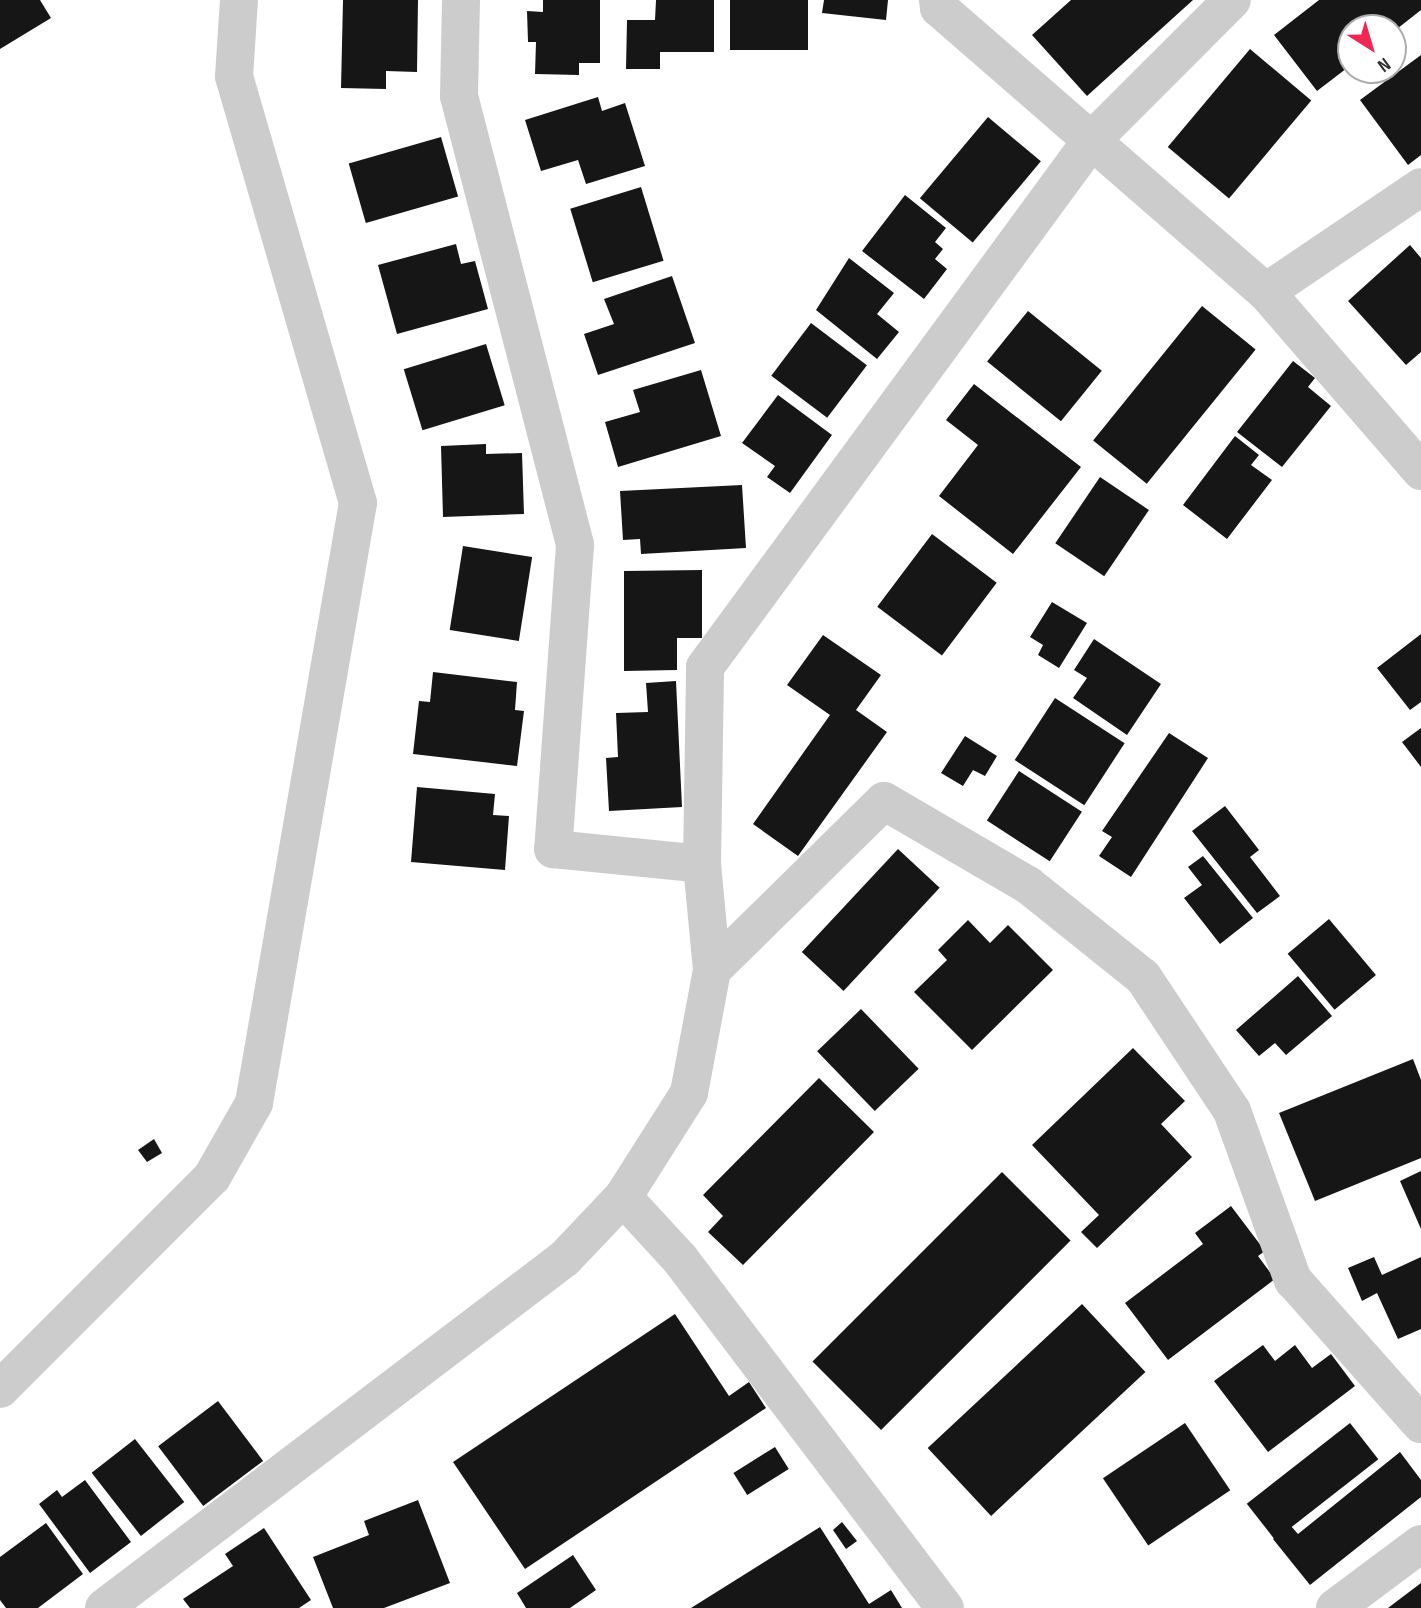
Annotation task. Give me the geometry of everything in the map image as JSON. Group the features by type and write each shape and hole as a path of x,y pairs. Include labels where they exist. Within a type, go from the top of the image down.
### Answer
{"street":[{"path":"0,1390 212,1177 254,1103 356,517 358,503 234,77 239,0"},
{"path":"461,0 459,96 575,545 553,849 702,864"},
{"path":"938,0 939,8 1266,292 1421,471"},
{"path":"104,1608 564,1259 623,1197 688,1093 712,970 702,864 705,667 1091,141 1232,0"},
{"path":"1266,292 1421,187"},
{"path":"712,970 884,801 1028,886 1143,977 1232,1111 1293,1280 1421,1424"},
{"path":"623,1197 680,1259 945,1608"},
{"path":"1335,1608 1421,1544"}],"building":[{"path":"0,0 40,0 51,18 0,49"},
{"path":"343,0 418,0 417,72 386,71 386,89 341,88"},
{"path":"543,0 600,0 600,63 579,63 579,75 535,74 536,42 528,42 527,11 543,12"},
{"path":"656,0 714,0 714,52 660,52 660,69 626,69 627,20 655,20"},
{"path":"730,0 808,0 808,50 730,50"},
{"path":"824,0 888,0 886,20 822,13"},
{"path":"1071,0 1193,0 1087,96 1032,35"},
{"path":"1319,0 1421,0 1421,10 1407,21 1407,14 1337,14 1337,76 1317,91 1274,35"},
{"path":"1250,49 1311,100 1229,198 1168,147"},
{"path":"1421,55 1421,155 1408,165 1360,100 1382,84 1407,84 1407,65"},
{"path":"598,97 602,111 625,103 645,166 586,184 578,160 541,171 525,120"},
{"path":"988,117 1041,161 973,243 920,198"},
{"path":"441,137 458,197 366,223 349,163"},
{"path":"641,187 664,261 593,282 570,209"},
{"path":"905,195 946,228 935,242 943,249 935,259 947,269 924,299 862,251"},
{"path":"456,244 461,264 475,261 488,309 397,334 378,265"},
{"path":"1410,245 1421,258 1421,352 1406,365 1348,301"},
{"path":"849,258 894,293 877,314 899,332 877,359 816,310"},
{"path":"672,276 695,343 598,375 584,334 614,324 604,299"},
{"path":"1202,306 1256,349 1147,484 1093,440"},
{"path":"1028,311 1102,371 1061,421 987,362"},
{"path":"811,323 867,365 827,418 771,376"},
{"path":"486,344 505,405 422,430 404,369"},
{"path":"1293,361 1315,378 1308,387 1331,406 1282,467 1237,432"},
{"path":"701,370 721,436 618,467 605,422 640,412 633,390"},
{"path":"974,384 1081,467 1013,554 939,496 978,445 946,420"},
{"path":"778,395 832,435 790,493 767,477 775,466 742,443"},
{"path":"1235,436 1259,455 1251,465 1272,480 1227,539 1183,505"},
{"path":"486,444 486,454 522,453 524,514 443,517 441,446"},
{"path":"1100,477 1149,510 1104,576 1055,543"},
{"path":"742,485 746,548 641,554 640,539 623,540 620,491"},
{"path":"932,534 997,583 942,655 877,607"},
{"path":"463,546 532,557 519,641 450,630"},
{"path":"702,570 702,638 677,638 677,670 624,671 624,571"},
{"path":"1052,602 1087,623 1059,668 1038,655 1043,645 1030,637"},
{"path":"1421,634 1421,702 1410,710 1377,668"},
{"path":"823,635 881,675 856,710 887,732 798,856 753,824 830,715 787,685"},
{"path":"1094,639 1161,684 1127,735 1073,698 1087,678 1074,670"},
{"path":"433,672 517,682 515,710 524,711 517,766 413,754 419,701 430,702"},
{"path":"676,681 682,807 609,811 606,758 618,757 616,713 648,712 646,683"},
{"path":"1055,698 1125,743 1084,805 1015,760"},
{"path":"1421,728 1421,767 1402,742"},
{"path":"1169,733 1208,758 1131,877 1099,856 1112,837 1102,831"},
{"path":"965,736 997,756 985,776 973,770 963,786 941,773"},
{"path":"1019,771 1082,812 1050,861 987,820"},
{"path":"417,787 495,794 493,815 509,816 505,870 411,862"},
{"path":"1225,806 1259,850 1250,857 1280,896 1257,913 1192,831"},
{"path":"898,849 940,888 844,991 802,952"},
{"path":"1203,856 1253,918 1220,944 1184,898 1202,885 1188,867"},
{"path":"1329,919 1376,975 1335,1010 1288,954"},
{"path":"968,920 990,943 1008,925 1053,970 972,1050 914,992 947,960 938,950"},
{"path":"1298,976 1332,1016 1286,1055 1275,1043 1259,1056 1236,1030"},
{"path":"861,1009 919,1069 875,1111 817,1051"},
{"path":"1133,1048 1185,1101 1161,1124 1192,1157 1097,1248 1081,1232 1099,1215 1032,1145"},
{"path":"1413,1059 1421,1080 1421,1158 1315,1201 1279,1113"},
{"path":"819,1078 874,1132 743,1265 708,1232 723,1216 703,1195"},
{"path":"154,1139 162,1153 147,1162 138,1150"},
{"path":"1421,1171 1421,1229 1400,1181"},
{"path":"1002,1172 1071,1241 881,1430 812,1362"},
{"path":"1231,1206 1265,1251 1258,1256 1275,1279 1168,1360 1125,1303 1203,1244 1195,1233"},
{"path":"1374,1257 1382,1275 1421,1257 1421,1329 1398,1339 1377,1293 1362,1301 1348,1268"},
{"path":"1082,1304 1145,1372 991,1516 928,1448"},
{"path":"675,1314 729,1396 749,1382 766,1408 525,1569 453,1462"},
{"path":"1263,1345 1275,1361 1295,1345 1312,1368 1331,1354 1355,1386 1268,1452 1214,1381"},
{"path":"218,1401 263,1461 203,1506 158,1446"},
{"path":"1185,1423 1230,1490 1148,1546 1103,1478"},
{"path":"1350,1423 1378,1459 1275,1540 1247,1504"},
{"path":"135,1439 184,1502 141,1536 92,1473"},
{"path":"775,1447 789,1469 747,1495 733,1473"},
{"path":"1400,1452 1421,1480 1421,1497 1310,1585 1273,1539 1290,1525 1298,1534"},
{"path":"85,1480 131,1542 90,1573 39,1504 57,1490 62,1497"},
{"path":"418,1500 450,1583 384,1608 333,1608 313,1557 369,1535 364,1521"},
{"path":"842,1522 857,1541 846,1549 833,1530"},
{"path":"46,1523 83,1574 38,1608 6,1608 0,1600 0,1557"},
{"path":"820,1527 869,1604 891,1590 902,1608 691,1608"},
{"path":"264,1528 311,1600 299,1608 190,1608 183,1599 233,1566 225,1554"},
{"path":"573,1555 596,1590 570,1608 526,1608 517,1593"},
{"path":"1421,1583 1421,1608 1388,1608"}]}
